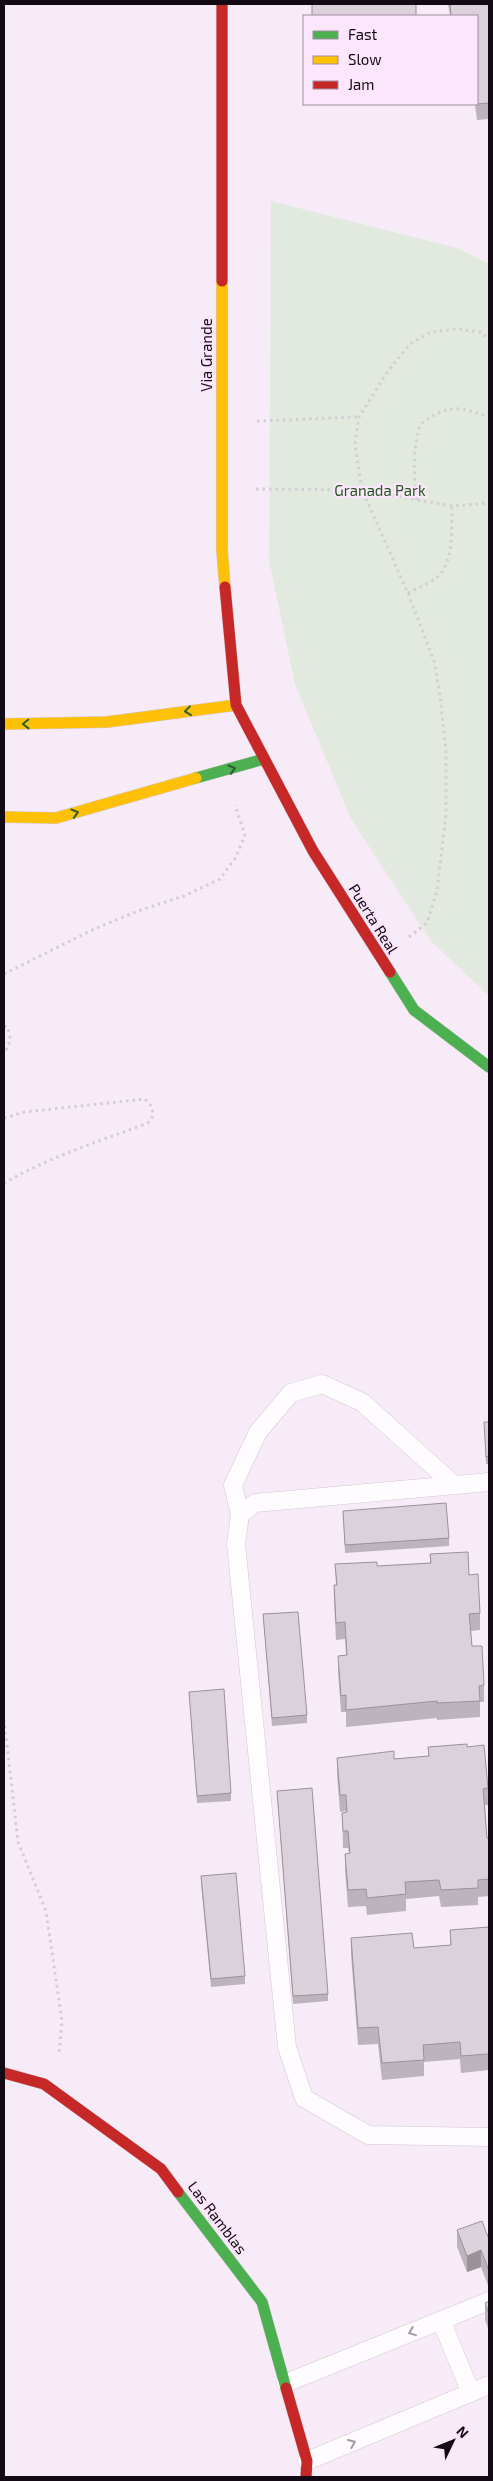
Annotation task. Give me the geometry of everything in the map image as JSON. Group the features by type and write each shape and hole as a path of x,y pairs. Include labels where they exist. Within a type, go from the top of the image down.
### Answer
{"street":[{"name":"Via Grande","path":"222,4 222,550 236,705"},
{"path":"4,724 107,722 236,705"},
{"name":"Puerta Real","path":"236,705 313,852 414,1010 489,1067"},
{"path":"4,817 56,818 264,759"},
{"name":"Las Ramblas","path":"4,2073 44,2084 161,2169 262,2302 286,2383 307,2469"}],"lane":[{"path":"453,1484 362,1402 322,1384 291,1393 258,1432 233,1485 240,1515 236,1544 287,2047 304,2098 368,2135 489,2137"},
{"path":"240,1515 255,1502 489,1482"},
{"path":"286,2383 489,2301"},
{"path":"441,2320 471,2393"},
{"path":"307,2469 489,2385"}],"path":[{"path":"381,958 427,922 437,891 446,815 446,752 436,664 408,593 362,490 355,444 359,417 388,371 410,344 431,332 456,329 481,332 489,339"},
{"path":"417,500 413,472 414,449 420,424 440,410 464,408 489,416"},
{"path":"222,423 359,417"},
{"path":"223,489 362,490 452,506 489,503"},
{"path":"408,593 436,578 446,566 450,545 452,506"},
{"path":"4,974 92,930 138,911 184,896 220,879 236,857 245,835 225,771"},
{"path":"4,1026 8,1027 10,1038 8,1048 4,1051"},
{"path":"4,1118 25,1112 145,1099 152,1106 153,1116 148,1123 92,1141 35,1166 4,1183"},
{"path":"4,1720 18,1842 46,1911 62,2021 61,2049 44,2084"}],"green space":[{"name":"Granada Park","path":"271,201 457,248 489,264 489,996 431,941 351,819 295,684 269,561"}],"building":[{"path":"312,4 416,4 416,15 312,15"},
{"path":"450,4 489,4 489,103 478,104 478,15 451,15"},
{"path":"484,1422 489,1422 489,1456 486,1457"},
{"path":"446,1503 449,1538 345,1545 343,1511"},
{"path":"468,1552 469,1575 478,1574 480,1613 469,1614 472,1646 482,1646 484,1685 479,1686 480,1701 437,1703 437,1701 346,1710 346,1695 341,1696 338,1656 347,1655 345,1622 336,1623 334,1585 337,1585 335,1564 377,1562 377,1566 431,1563 430,1554"},
{"path":"298,1612 307,1715 272,1718 263,1614"},
{"path":"224,1689 231,1793 197,1796 189,1692"},
{"path":"467,1744 467,1747 484,1745 488,1788 483,1789 487,1838 489,1838 489,1879 478,1880 478,1888 441,1890 439,1880 405,1882 406,1894 367,1898 366,1889 348,1890 345,1854 350,1853 348,1831 343,1831 342,1813 347,1812 346,1795 340,1795 337,1758 394,1751 394,1759 429,1756 428,1747"},
{"path":"312,1788 328,1994 293,1996 277,1791"},
{"path":"236,1873 245,1976 211,1979 201,1876"},
{"path":"489,1927 489,2054 461,2056 460,2042 423,2045 424,2060 382,2063 378,2027 358,2028 351,1938 412,1933 414,1948 451,1945 450,1930"},
{"path":"482,2221 489,2237 489,2271 481,2250 467,2256 457,2230"},
{"path":"489,2301 489,2314 485,2303"}],"traffic: fast":[{"path":"196,778 264,759"},
{"path":"390,972 414,1010 489,1067"},
{"path":"178,2192 262,2302 286,2388"}],"traffic: slow":[{"path":"222,281 222,550 225,587"},
{"path":"4,724 107,722 236,705"},
{"path":"4,817 56,818 196,778"}],"traffic: jam":[{"path":"222,4 222,281"},
{"path":"225,587 236,705 313,851 390,972"},
{"path":"4,2073 44,2084 161,2169 178,2192"},
{"path":"286,2388 307,2461 306,2477"}]}
